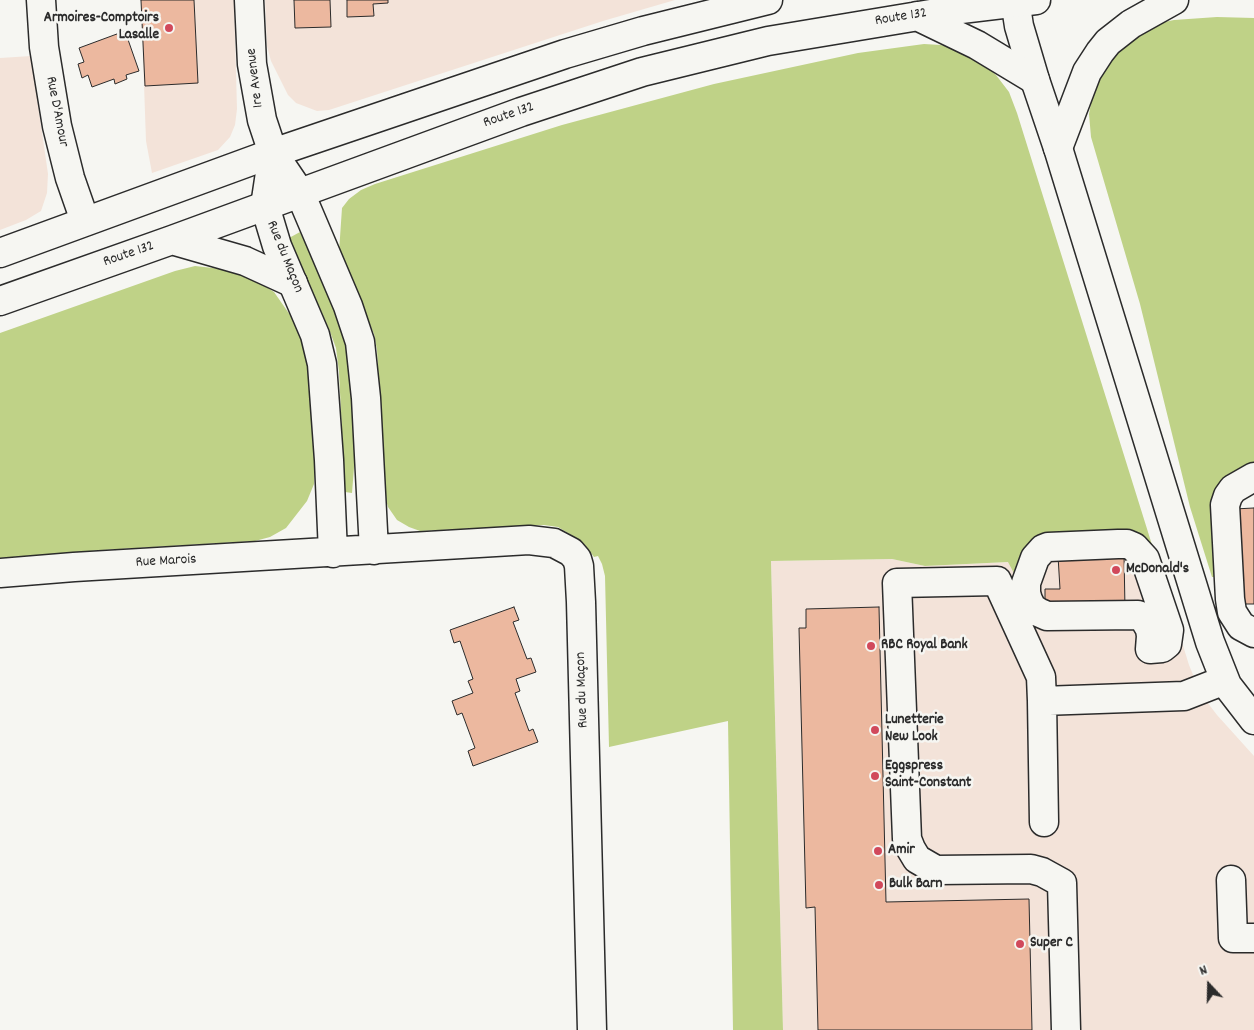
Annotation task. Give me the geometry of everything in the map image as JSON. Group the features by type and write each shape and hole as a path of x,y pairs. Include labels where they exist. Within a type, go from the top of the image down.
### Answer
{"main road":[{"name":"Rue D'Amour","path":"41,0 46,56 57,126 75,197 85,221"},
{"name":"1re Avenue","path":"250,0 252,64 255,90 262,120 273,153"},
{"path":"0,253 273,153 566,54 643,31 768,0"},
{"path":"1058,148 1087,72 1100,52 1108,42 1130,24 1174,0"},
{"path":"1022,1 1019,26 1210,642 1224,680 1235,697 1252,712"},
{"name":"Route 132","path":"0,301 521,112 642,72 768,41 1022,1"},
{"path":"918,16 977,45 1035,80"},
{"path":"273,153 300,193 348,306 360,342 366,398 374,550"},
{"name":"Rue du Maçon","path":"273,153 265,206 275,239 316,335 322,364 333,553 528,540 554,543 571,552 579,566 592,1030"},
{"path":"172,240 245,262 293,283"},
{"path":"1254,477 1233,489 1228,496 1226,505 1232,612 1241,626 1254,633"},
{"path":"1127,544 1140,552 1145,559 1169,630 1167,644 1162,648 1150,649 1150,629 1144,617 1138,615 1047,616 1032,608 1026,593 1026,583 1038,552 1048,547 1127,544"},
{"name":"Rue Marois","path":"0,574 84,566 333,553"},
{"path":"1044,822 1041,677 997,582 897,583 907,839 918,859 936,870 1031,869 1042,872 1062,883 1066,1030"},
{"path":"1042,701 1184,696 1224,680"},
{"path":"1231,880 1233,938 1254,938"}],"shaded area":[{"path":"141,0 234,0 237,109 235,125 230,137 218,150 152,173 146,141"},
{"path":"265,0 675,0 603,21 329,110 317,111 296,103 288,95 271,61 267,46"},
{"path":"31,56 48,174 47,193 41,211 26,220 0,230 0,58"},
{"path":"1153,548 1189,665 1201,694 1254,756 1254,1030 783,1030 771,561 892,559 925,566 1009,562 1029,555"}],"green space":[{"path":"1217,17 1254,18 1254,470 1227,486 1220,577 1212,577 1190,507 1140,304 1091,137 1089,114 1093,92 1102,69 1116,50 1150,25 1174,20"},
{"path":"924,44 941,45 962,51 980,61 996,75 1009,92 1153,548 1046,540 1016,577 1008,562 925,566 892,559 771,561 783,1030 733,1030 728,721 609,747 605,576 598,556 594,557 585,545 558,527 544,525 420,531 397,520 388,507 385,496 377,350 374,334 339,252 342,208 349,199 361,190 375,184 562,125 714,84 858,53"},
{"path":"300,232 343,327 350,353 355,435 352,493 345,492 336,348 289,238"},
{"path":"195,266 231,270 262,284 274,292 295,322 304,341 310,362 315,471 314,484 307,501 286,528 270,537 255,541 0,558 0,333 175,271"}],"building":[{"name":"Armoires-Comptoirs Lasalle","path":"141,0 194,0 198,83 145,86"},
{"path":"294,0 330,0 331,27 295,28"},
{"path":"347,0 388,0 388,3 373,4 374,16 347,17"},
{"path":"125,31 139,71 126,75 127,79 115,84 114,79 92,87 88,75 82,78 78,64 84,62 79,48"},
{"path":"1254,508 1254,604 1238,604 1234,509"},
{"path":"1124,554 1125,609 1045,609 1045,589 1060,589 1058,556"},
{"path":"514,607 519,620 513,622 527,659 531,658 536,672 516,679 520,691 515,693 529,731 533,729 538,742 473,766 468,751 475,748 462,713 457,715 452,701 473,693 468,681 473,679 460,641 454,643 450,630"},
{"path":"879,607 886,902 1029,899 1032,1030 818,1030 815,907 806,908 799,628 806,628 806,609"}],"place":[{"name":"Armoires-Comptoirs Lasalle","path":"169,28"},
{"name":"McDonald's","path":"1116,570"},
{"name":"RBC Royal Bank","path":"871,646"},
{"name":"Lunetterie New Look","path":"875,730"},
{"name":"Eggspress Saint-Constant","path":"875,776"},
{"name":"Amir","path":"878,851"},
{"name":"Bulk Barn","path":"879,885"},
{"name":"Super C","path":"1020,944"}]}
